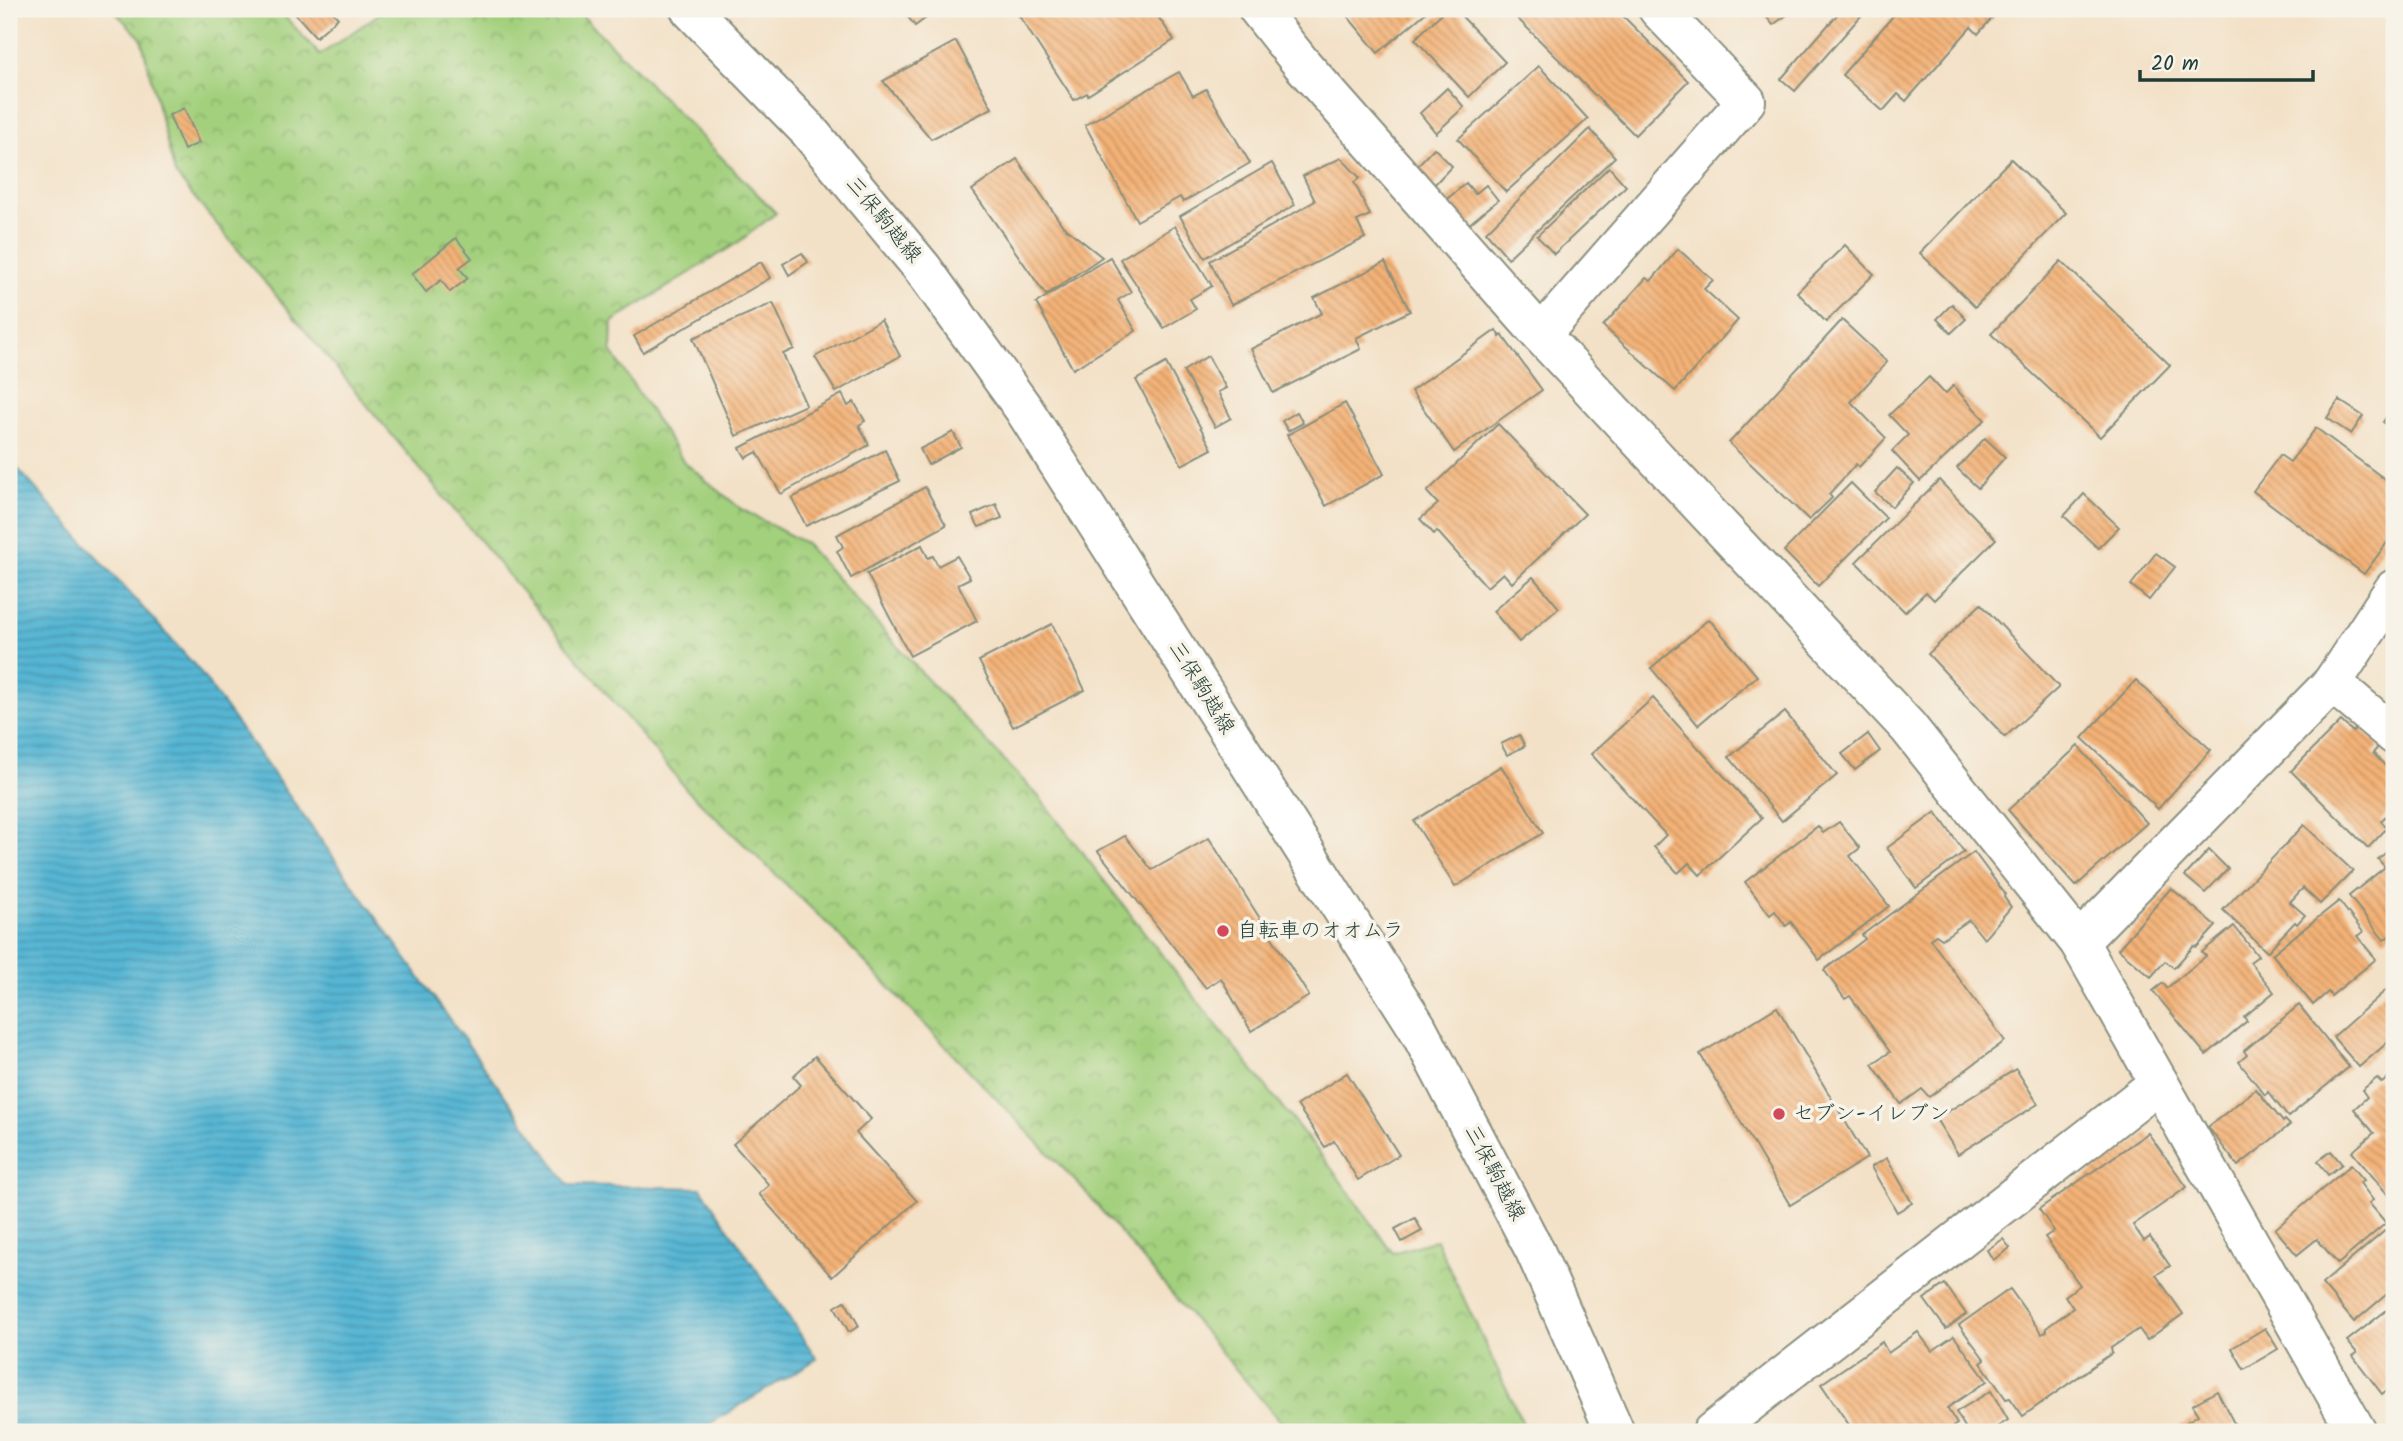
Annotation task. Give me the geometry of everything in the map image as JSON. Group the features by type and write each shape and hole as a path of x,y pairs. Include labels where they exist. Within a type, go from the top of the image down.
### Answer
{"street":[{"name":"三保駒越線","path":"690,9 808,130 923,269 1023,408 1417,1027 1535,1251 1615,1432"},
{"path":"1258,9 1301,63 1541,335 1908,727 2079,942 2357,1432"},
{"path":"1541,335 1746,101 1658,9"},
{"path":"2079,942 2332,683 2394,589"},
{"path":"2332,683 2394,735"},
{"path":"1712,1432 2159,1083"}],"green space":[{"path":"112,9 278,9 320,55 386,9 576,9 776,213 740,241 612,322 611,351 684,462 741,509 805,543 927,679 1039,797 1329,1165 1393,1253 1436,1240 1527,1432 1289,1432 1084,1190 833,929 687,790 175,174 141,38"}],"water":[{"path":"9,459 197,668 569,1185 701,1188 817,1359 696,1432 9,1432"}],"building":[{"path":"291,9 330,9 338,18 316,37"},
{"path":"902,9 938,9 915,26"},
{"path":"1153,9 1174,40 1088,95 1087,93 1074,100 1016,11"},
{"path":"1347,9 1430,9 1378,53 1344,12"},
{"path":"1446,9 1455,9 1505,62 1469,97 1415,39"},
{"path":"1508,9 1616,9 1688,81 1635,135"},
{"path":"1760,9 1795,9 1773,25"},
{"path":"1842,9 1867,9 1795,91 1781,79"},
{"path":"1899,9 2000,9 1978,34 1971,27 1906,101 1898,94 1883,111 1842,75"},
{"path":"956,41 992,108 931,139 883,81"},
{"path":"1539,66 1588,119 1506,192 1458,139"},
{"path":"1179,72 1193,96 1206,89 1250,163 1183,202 1180,197 1137,221 1085,125"},
{"path":"1447,88 1464,107 1436,133 1420,113"},
{"path":"184,108 199,143 184,150 169,115"},
{"path":"1590,129 1615,157 1508,258 1486,232"},
{"path":"1434,148 1452,166 1431,188 1412,171"},
{"path":"1341,158 1360,178 1354,182 1370,215 1357,221 1365,238 1231,305 1210,261 1315,201 1303,176"},
{"path":"1017,159 1063,226 1102,257 1046,295 972,190"},
{"path":"2011,159 2066,213 1975,307 1920,253"},
{"path":"1272,163 1295,205 1205,258 1180,216"},
{"path":"1609,167 1626,186 1554,254 1537,236"},
{"path":"1466,183 1475,194 1486,185 1498,200 1467,226 1447,199"},
{"path":"1175,226 1212,286 1190,299 1196,309 1164,328 1120,259"},
{"path":"456,238 472,258 459,268 468,278 450,292 441,280 426,292 412,274"},
{"path":"1845,245 1874,274 1826,322 1797,292"},
{"path":"1678,249 1713,280 1704,289 1738,320 1675,391 1603,326 1646,278 1651,281"},
{"path":"802,253 808,262 789,275 783,264"},
{"path":"1110,257 1131,292 1118,300 1136,331 1073,369 1036,303"},
{"path":"2061,261 2170,365 2100,437 1991,334"},
{"path":"761,262 770,278 643,352 634,336"},
{"path":"1385,262 1410,311 1356,338 1361,349 1273,393 1251,349 1322,313 1314,298"},
{"path":"773,303 794,349 783,354 806,405 736,436 693,338"},
{"path":"1952,304 1966,319 1951,333 1937,319"},
{"path":"881,320 900,356 836,392 815,357"},
{"path":"1842,320 1887,362 1851,402 1886,438 1859,467 1856,464 1829,494 1832,498 1809,520 1729,443"},
{"path":"1496,330 1542,390 1454,452 1411,391"},
{"path":"1208,356 1226,388 1218,392 1231,418 1215,427 1183,371"},
{"path":"1166,363 1212,449 1182,465 1136,380"},
{"path":"1929,377 1945,394 1953,386 1985,420 1920,481 1892,451 1908,435 1889,415"},
{"path":"842,394 848,406 854,402 865,421 859,425 869,445 781,494 757,452 746,458 740,448"},
{"path":"2339,400 2363,416 2351,434 2327,418"},
{"path":"1345,403 1384,474 1326,506 1287,435"},
{"path":"2394,406 2394,429 2383,422"},
{"path":"1297,412 1303,423 1288,431 1282,421"},
{"path":"1498,424 1585,514 1512,583 1503,573 1487,587 1437,531 1434,534 1420,519 1438,504 1427,492"},
{"path":"2316,428 2394,486 2394,533 2364,574 2253,491 2280,455 2290,462"},
{"path":"953,432 961,447 928,465 920,449"},
{"path":"1985,438 2005,457 1978,488 1957,468"},
{"path":"885,450 900,481 806,526 792,498"},
{"path":"1897,468 1914,483 1892,507 1875,492"},
{"path":"1939,480 1996,539 1934,600 1926,592 1905,612 1856,562"},
{"path":"1851,483 1886,518 1818,586 1784,551"},
{"path":"925,487 946,525 851,578 837,551 843,547 837,535"},
{"path":"2084,494 2119,527 2098,548 2064,516"},
{"path":"996,504 1002,518 979,527 972,515"},
{"path":"922,545 928,558 933,556 938,566 957,556 970,578 958,584 977,621 910,656 867,574"},
{"path":"2156,553 2175,567 2149,600 2131,585"},
{"path":"1533,577 1559,608 1519,642 1493,611"},
{"path":"1981,604 2059,687 2005,737 1928,654"},
{"path":"1709,619 1757,676 1698,725 1651,668"},
{"path":"1052,624 1085,690 1013,727 979,661"},
{"path":"2136,680 2211,750 2158,809 2082,738"},
{"path":"1653,698 1762,818 1700,875 1689,863 1678,873 1654,847 1666,835 1591,754"},
{"path":"1785,712 1837,775 1782,821 1729,757"},
{"path":"2341,721 2353,732 2359,726 2379,746 2373,753 2394,775 2394,807 2381,821 2387,828 2368,848 2291,771"},
{"path":"1868,734 1880,751 1855,770 1842,754"},
{"path":"1519,735 1525,746 1507,755 1501,744"},
{"path":"2078,746 2147,823 2076,886 2008,810"},
{"path":"1501,766 1543,833 1455,887 1414,821"},
{"path":"1936,812 1964,852 1916,888 1887,848"},
{"path":"1839,822 1860,848 1850,856 1889,906 1819,960 1791,922 1786,926 1775,911 1770,915 1745,882 1818,826 1823,833"},
{"path":"2304,825 2353,871 2320,904 2303,888 2290,902 2305,915 2267,952 2223,910"},
{"path":"1125,836 1152,870 1209,838 1309,996 1251,1031 1221,978 1206,988 1098,851"},
{"path":"2394,846 2394,932 2384,940 2349,896 2385,867 2378,859"},
{"path":"2209,850 2228,869 2205,893 2185,876"},
{"path":"1974,852 2005,894 2004,897 2011,907 1984,939 1969,920 1942,939 1936,935 1930,939 2005,1041 1929,1097 1922,1089 1901,1104 1872,1064 1890,1052 1850,996 1845,999 1824,970 1865,939 1862,935"},
{"path":"2171,888 2216,926 2174,968 2165,961 2151,977 2118,949"},
{"path":"2339,901 2363,932 2357,936 2376,959 2331,996 2328,992 2313,1005 2272,954"},
{"path":"2234,926 2258,956 2250,962 2274,992 2244,1017 2247,1021 2206,1055 2153,991 2163,983 2167,988 2206,956 2202,952"},
{"path":"2394,983 2394,1037 2359,1067 2333,1037"},
{"path":"2299,1005 2349,1067 2288,1117 2268,1092 2265,1095 2239,1062 2247,1055 2244,1051"},
{"path":"1777,1007 1867,1158 1790,1205 1700,1054"},
{"path":"815,1056 871,1119 856,1133 917,1201 832,1277 759,1194 769,1185 733,1144 801,1085 793,1076"},
{"path":"2016,1069 2038,1104 1958,1154 1936,1119"},
{"path":"1347,1073 1399,1155 1358,1180 1334,1141 1325,1147 1297,1105"},
{"path":"2394,1073 2394,1202 2352,1152 2374,1133 2354,1109 2367,1097 2362,1090 2377,1078 2382,1083"},
{"path":"2256,1089 2283,1122 2285,1120 2290,1125 2238,1166 2208,1127"},
{"path":"2148,1133 2187,1187 2133,1225 2144,1241 2150,1237 2170,1266 2156,1275 2183,1314 2147,1340 2139,1329 2111,1348 2112,1353 2023,1416 2010,1398 2006,1399 1981,1363 1985,1360 1959,1325 2010,1289 2042,1334 2073,1308 2065,1296 2080,1285 2045,1237 2054,1231 2039,1209"},
{"path":"2331,1151 2342,1164 2328,1175 2318,1161"},
{"path":"1887,1158 1912,1203 1897,1212 1871,1167"},
{"path":"2351,1165 2364,1180 2360,1183 2373,1200 2369,1203 2386,1223 2338,1264 2317,1239 2297,1255 2275,1229"},
{"path":"1415,1218 1422,1231 1402,1242 1395,1229"},
{"path":"2394,1223 2394,1288 2354,1322 2322,1284"},
{"path":"2003,1239 2010,1248 1993,1260 1987,1250"},
{"path":"1945,1284 1966,1314 1946,1329 1924,1299"},
{"path":"845,1301 859,1326 849,1332 835,1307"},
{"path":"2392,1306 2394,1384 2382,1394 2353,1356 2357,1353 2347,1341"},
{"path":"2265,1328 2278,1349 2244,1369 2232,1348"},
{"path":"1918,1332 1932,1351 1954,1336 1987,1381 1947,1408 1957,1424 1945,1432 1854,1432 1821,1384 1882,1342 1888,1353"},
{"path":"1991,1391 2008,1420 1989,1432 1968,1432 1956,1412"},
{"path":"2217,1391 2235,1425 2227,1432 2177,1432 2175,1429 2198,1415 2192,1405"}],"place":[{"name":"自転車のオオムラ","path":"1223,931"},
{"name":"セブン-イレブン","path":"1779,1114"}]}
